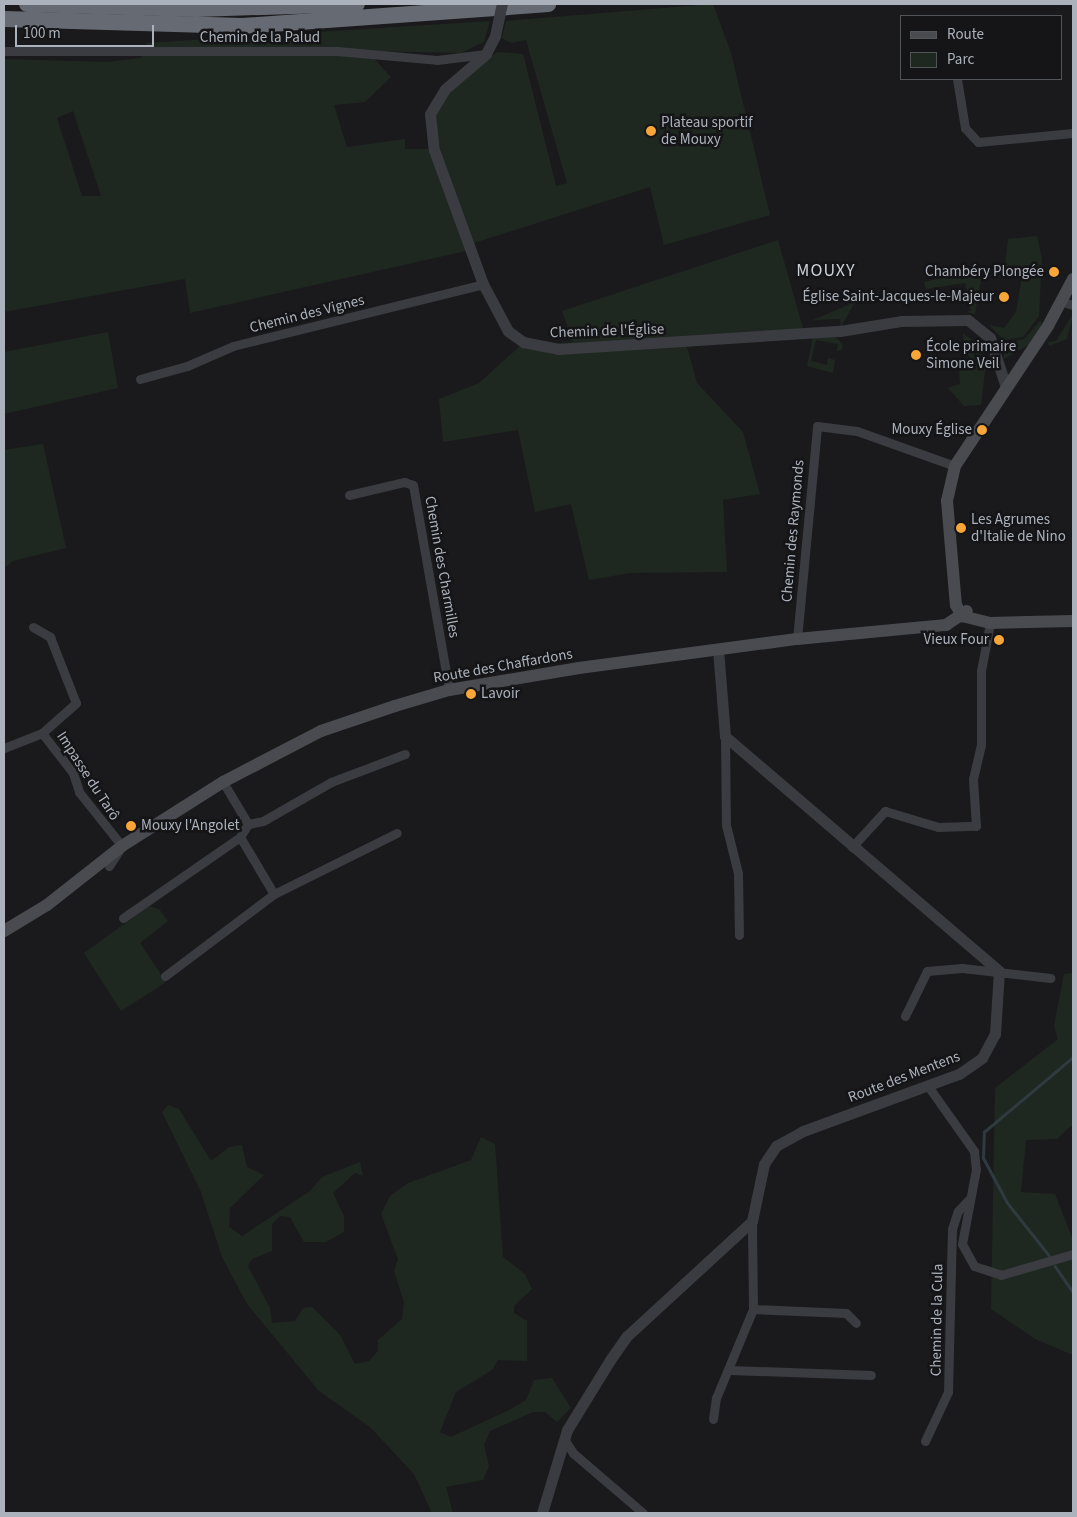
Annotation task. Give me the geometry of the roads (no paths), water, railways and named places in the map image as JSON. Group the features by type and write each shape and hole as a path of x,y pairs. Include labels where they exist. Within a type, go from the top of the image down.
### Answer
{"highway":[{"path":"26,4 196,9 357,4"},
{"path":"4,21 286,25 548,4"}],"main road":[{"path":"1073,279 1068,304 1006,387 955,466 947,501 955,595 965,614 990,623 1073,621"},
{"path":"965,614 1005,622"},
{"name":"Route des Chaffardons","path":"180,811 280,752 321,731 449,690 718,649 797,639 897,632 946,625 965,614"},
{"path":"47,905 119,848 180,811"},
{"path":"4,932 109,866 180,811"}],"street":[{"name":"Chemin de l'Église","path":"502,4 495,36 486,54 445,89 430,114 434,150 483,284 508,331 539,348 558,349 840,332 902,321 968,320 990,338 1006,387"},
{"name":"Chemin de la Palud","path":"4,51 337,51 437,60 486,54"},
{"path":"957,80 965,128 978,142 1073,133"},
{"name":"Chemin des Vignes","path":"140,378 187,366 233,346 483,284"},
{"name":"Chemin des Raymonds","path":"797,639 817,426 857,432 955,466"},
{"name":"Chemin des Charmilles","path":"349,495 404,482 413,486 449,690"},
{"path":"852,847 885,811 938,828 976,826 973,779 981,745 981,671 990,623"},
{"name":"Impasse du Tarô","path":"33,627 50,637 76,703 42,732 119,848"},
{"path":"718,649 725,736 726,825 738,873 740,935"},
{"path":"4,748 42,732"},
{"path":"725,736 852,847 999,971"},
{"path":"122,918 240,837 248,824 263,821 332,782 405,754"},
{"path":"225,785 248,824"},
{"path":"165,976 274,894 397,833"},
{"path":"240,837 274,894"},
{"path":"109,866 119,848"},
{"path":"905,1016 927,971 999,971 1050,978"},
{"name":"Route des Mentens","path":"752,1221 764,1164 776,1146 803,1131 928,1086 971,1068 988,1051 995,1034 999,971"},
{"path":"928,1086 974,1151 962,1244 978,1269 996,1275 1013,1274 1073,1254"},
{"name":"Chemin de la Cula","path":"925,1441 948,1392 952,1229 958,1211 969,1199"},
{"path":"713,1419 716,1398 730,1370 753,1310 752,1221"},
{"path":"542,1513 564,1439 627,1336 752,1221"},
{"path":"753,1310 846,1313 856,1323"},
{"path":"730,1370 871,1375"},
{"path":"564,1439 573,1452 643,1513"}],"waterway":[{"path":"1049,1256 1007,1203 983,1158 984,1132 1073,1057"},
{"path":"1055,1266 1073,1292"}],"place":[{"name":"Plateau sportif de Mouxy","path":"651,131"},
{"name":"Chambéry Plongée","path":"1054,272"},
{"name":"Église Saint-Jacques-le-Majeur","path":"1004,297"},
{"name":"École primaire Simone Veil","path":"916,355"},
{"name":"Mouxy Église","path":"982,430"},
{"name":"Les Agrumes d'Italie de Nino","path":"961,528"},
{"name":"Vieux Four","path":"999,640"},
{"name":"Lavoir","path":"471,694"},
{"name":"Mouxy l'Angolet","path":"131,826"}],"district":[{"name":"MOUXY","path":"826,271"}]}
